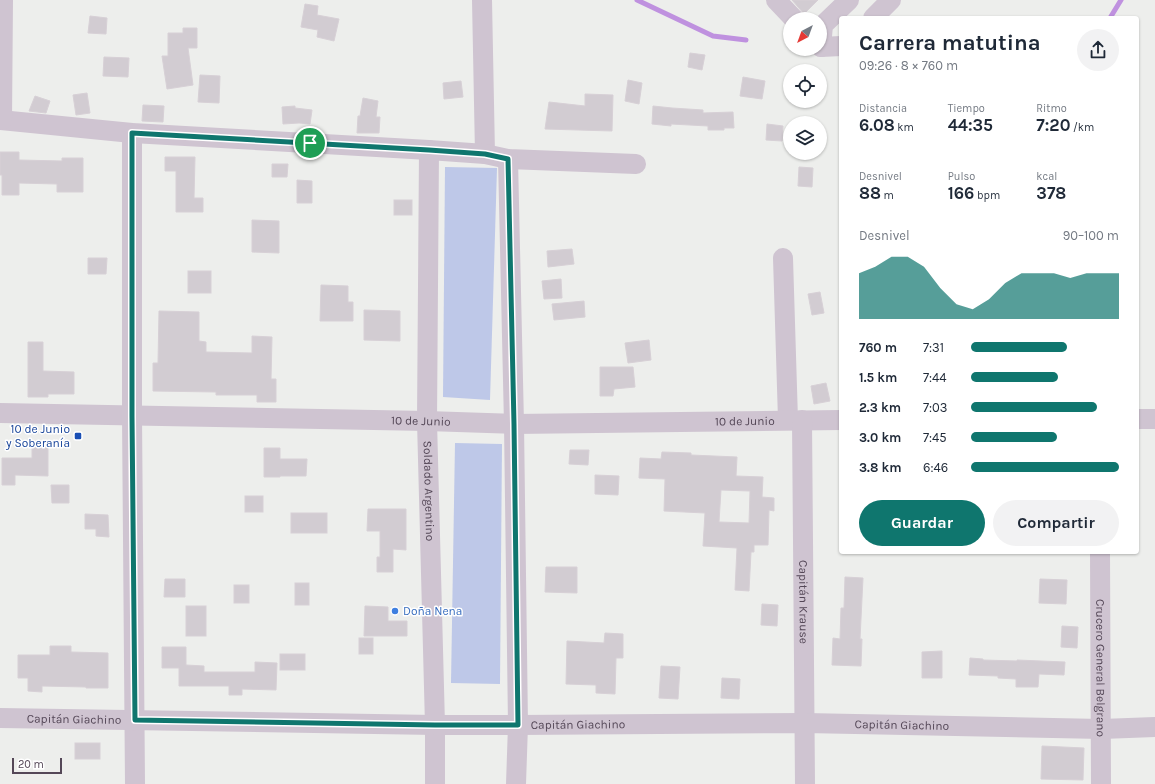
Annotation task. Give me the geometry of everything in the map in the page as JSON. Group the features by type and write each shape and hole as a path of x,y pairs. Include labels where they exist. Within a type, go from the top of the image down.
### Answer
{"street":[{"path":"3,0 1,120 132,133 429,150 485,154 508,159 636,164"},
{"path":"482,0 485,154"},
{"path":"776,0 787,12"},
{"path":"827,21 849,0"},
{"path":"875,16 891,0"},
{"path":"827,46 839,46"},
{"path":"132,133 132,416 135,784"},
{"name":"Soldado Argentino","path":"429,150 427,420 435,725 435,784"},
{"path":"508,159 514,424 518,725 516,784"},
{"name":"Capitán Krause","path":"783,258 795,420 806,784"},
{"name":"10 de Junio","path":"0,413 427,420 514,424 839,420"},
{"path":"1139,419 1155,419"},
{"name":"Crucero General Belgrano","path":"1100,554 1102,728 1101,784"},
{"name":"Capitán Giachino","path":"0,718 435,725 805,723 1155,728"}],"shaded area":[{"path":"445,167 497,168 490,400 443,397"},
{"path":"455,443 502,444 500,684 451,683"}],"building":[{"path":"792,0 818,0 806,12 802,12"},
{"path":"305,4 318,6 317,15 339,19 334,41 317,37 318,30 301,27"},
{"path":"90,16 107,18 106,34 88,33"},
{"path":"183,28 197,28 197,48 188,48 193,85 167,89 162,56 168,56 168,33 183,33"},
{"path":"690,53 705,55 702,70 688,67"},
{"path":"104,57 129,58 128,77 103,76"},
{"path":"200,75 220,76 219,103 198,102"},
{"path":"743,77 765,81 762,99 740,96"},
{"path":"628,80 642,83 639,104 625,101"},
{"path":"461,81 463,97 444,99 443,83"},
{"path":"87,93 90,113 76,115 73,95"},
{"path":"585,94 613,95 612,131 545,129 549,102 585,106"},
{"path":"35,96 50,101 46,113 29,111"},
{"path":"363,98 378,101 376,117 380,117 379,133 357,133 358,116 360,116"},
{"path":"143,105 164,106 163,122 142,121"},
{"path":"295,106 295,108 312,110 310,124 283,124 282,107"},
{"path":"653,106 703,110 703,113 733,112 734,128 724,128 724,130 708,130 708,126 671,124 671,126 652,124"},
{"path":"767,124 783,126 782,141 766,140"},
{"path":"0,152 19,152 19,160 62,161 62,158 83,158 83,192 57,192 57,184 19,183 19,195 2,195"},
{"path":"165,157 195,157 194,198 203,198 203,212 176,212 176,171 165,171"},
{"path":"272,164 288,164 287,177 272,177"},
{"path":"799,167 813,168 812,187 798,186"},
{"path":"297,180 312,181 312,203 297,203"},
{"path":"394,200 412,200 412,215 394,215"},
{"path":"252,220 279,221 279,253 252,252"},
{"path":"572,249 574,264 548,267 547,251"},
{"path":"88,258 107,258 106,274 88,274"},
{"path":"188,271 211,271 211,293 188,293"},
{"path":"561,279 562,298 544,299 542,281"},
{"path":"321,285 348,286 348,302 353,302 353,321 320,321"},
{"path":"820,292 824,313 812,315 808,294"},
{"path":"584,301 585,317 554,320 552,304"},
{"path":"364,310 400,311 400,341 364,340"},
{"path":"159,311 199,312 199,341 206,342 206,352 252,353 252,336 272,337 271,379 276,379 276,402 257,402 257,395 216,395 216,392 153,391 153,363 158,363"},
{"path":"649,340 651,360 628,363 625,343"},
{"path":"28,342 43,342 43,371 74,372 74,394 48,394 48,397 28,397"},
{"path":"600,367 633,367 635,387 614,389 613,396 600,396"},
{"path":"826,383 830,401 814,404 811,386"},
{"path":"32,447 48,447 48,476 15,475 15,485 2,485 2,458 32,458"},
{"path":"264,448 280,448 280,459 307,459 306,476 264,477"},
{"path":"570,450 589,450 588,465 569,464"},
{"path":"662,452 737,457 736,476 763,477 762,497 774,498 774,511 769,510 768,545 754,545 754,552 751,552 749,591 735,590 737,548 703,546 705,513 664,511 665,479 639,478 640,458 661,459","holes":["721,490 750,491 749,523 719,522"]},
{"path":"595,475 619,476 618,495 595,494"},
{"path":"51,485 69,485 69,503 52,503"},
{"path":"245,496 263,496 263,512 245,512"},
{"path":"368,509 406,509 406,550 393,549 393,572 377,572 377,557 380,557 380,531 367,531"},
{"path":"291,513 327,513 327,533 291,533"},
{"path":"85,514 108,515 109,537 96,536 96,529 85,529"},
{"path":"546,567 577,567 577,593 545,592"},
{"path":"845,577 863,578 860,639 862,639 861,666 832,665 833,638 840,639 841,608 844,608"},
{"path":"165,579 185,579 185,597 164,597"},
{"path":"1040,579 1067,580 1066,604 1039,603"},
{"path":"295,583 309,583 309,605 295,605"},
{"path":"234,585 249,585 249,603 234,603"},
{"path":"762,604 778,605 777,626 761,625"},
{"path":"186,606 206,606 206,636 186,636"},
{"path":"365,606 388,607 388,621 407,621 407,636 364,636"},
{"path":"1062,626 1078,627 1077,648 1061,647"},
{"path":"605,633 623,634 623,658 616,658 615,694 596,693 596,685 566,684 567,641 604,643"},
{"path":"359,638 373,638 373,654 359,654"},
{"path":"50,646 71,646 71,652 108,653 108,688 42,686 42,692 28,691 28,678 18,678 18,655 50,655"},
{"path":"162,647 186,647 186,665 204,666 204,672 255,672 255,662 277,663 276,690 242,689 242,695 229,695 229,686 179,686 179,668 162,668"},
{"path":"942,651 942,678 922,678 922,652"},
{"path":"280,654 305,654 305,670 280,670"},
{"path":"970,658 983,660 1065,662 1064,675 1039,674 1038,687 1016,687 1016,679 998,678 998,676 969,675"},
{"path":"661,666 680,667 678,699 659,698"},
{"path":"722,678 740,679 739,699 721,698"},
{"path":"75,743 100,743 100,759 75,759"},
{"path":"1042,746 1084,748 1083,780 1041,779"}],"waterway":[{"path":"637,0 713,36 746,40"},
{"path":"1111,16 1121,0"}],"place":[{"name":"10 de Junio y Soberanía","path":"78,436"},
{"name":"Doña Nena","path":"395,611"}],"route":[{"path":"132,133 310,143 485,154 508,159 514,424 518,725 135,720 132,416 132,133"}]}
